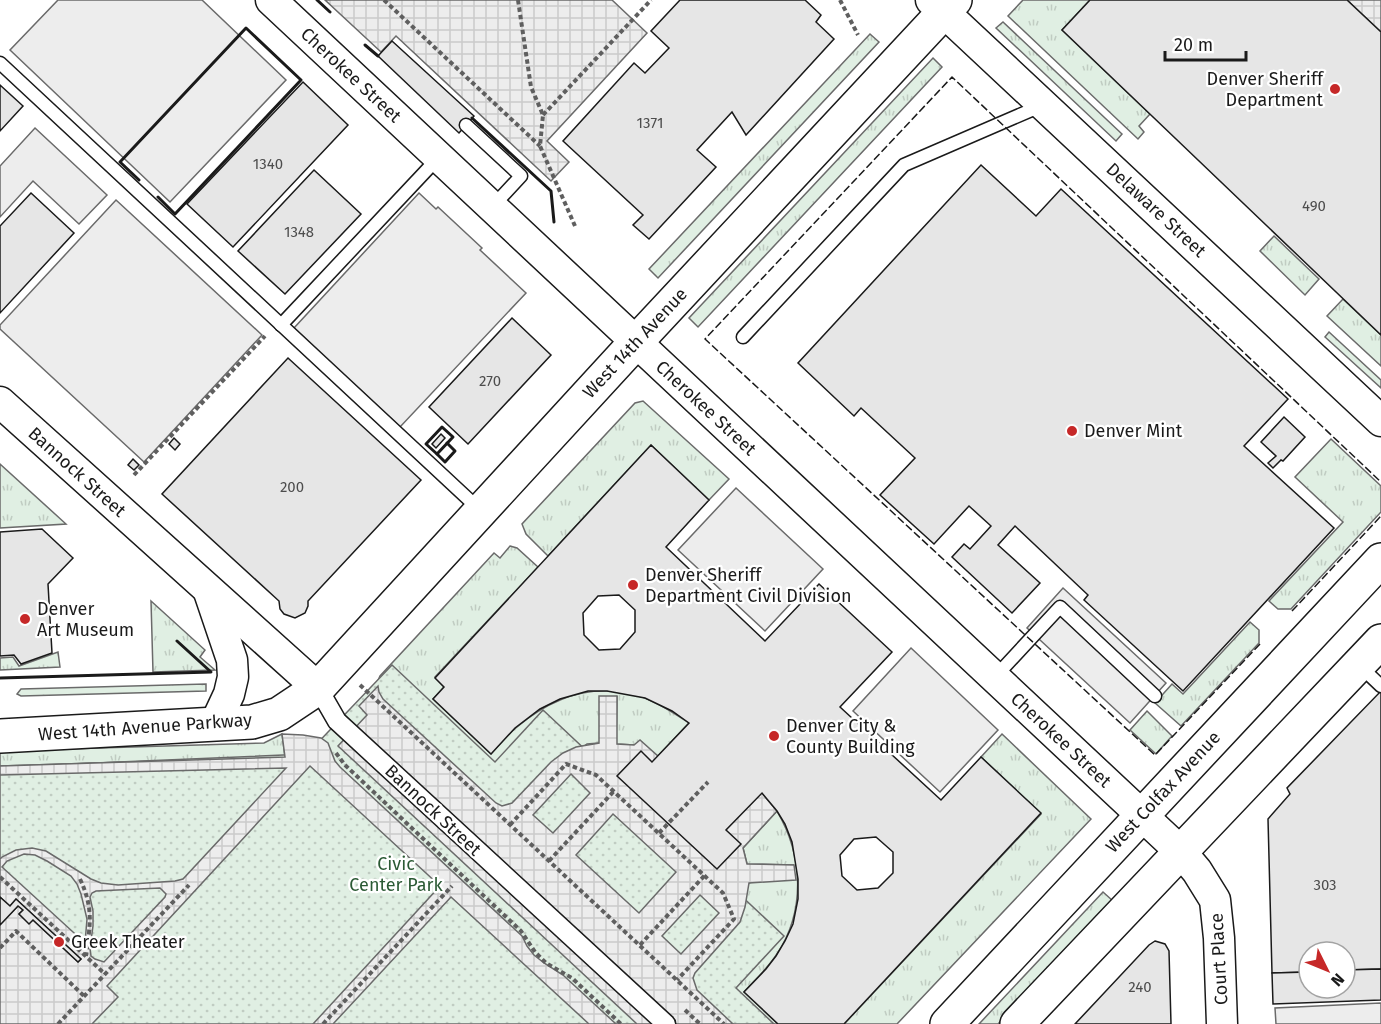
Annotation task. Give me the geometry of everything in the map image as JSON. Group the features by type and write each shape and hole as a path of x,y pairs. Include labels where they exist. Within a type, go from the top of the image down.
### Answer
{"main road":[{"name":"West 14th Avenue","path":"318,687 943,4"},
{"name":"West Colfax Avenue","path":"947,1024 1381,560"},
{"path":"1017,1024 1181,852 1374,664"},
{"name":"West 14th Avenue Parkway","path":"0,736 252,722 279,714 318,687"}],"street":[{"name":"Cherokee Street","path":"271,0 1142,815"},
{"name":"Delaware Street","path":"943,4 1044,105 1381,421"},
{"name":"Bannock Street","path":"0,402 318,687 337,721 666,1024"},
{"name":"Bannock Street","path":"208,590 232,660 233,677 230,694 215,724"},
{"name":"Court Place","path":"1142,815 1181,852 1208,887 1215,900 1219,938 1222,1024"}],"lane":[{"path":"0,63 481,510"},
{"path":"743,337 904,165 1044,105"},
{"path":"466,125 521,176 492,207"},
{"path":"280,323 439,157"},
{"path":"995,677 1060,607 1155,696"}],"path":[{"path":"384,0 540,146 575,226"},
{"path":"518,0 531,87 543,115 540,146"},
{"path":"543,115 651,0"},
{"path":"840,0 858,35"},
{"path":"134,475 280,323"},
{"path":"362,687 724,1024"},
{"path":"334,749 345,765 521,931 535,952 546,963 572,978 621,1024"},
{"path":"510,825 566,764 596,775 705,875 723,893 734,919 677,980"},
{"path":"659,833 708,782"},
{"path":"549,861 614,791"},
{"path":"639,945 705,875"},
{"path":"0,877 105,974"},
{"path":"80,879 90,911 86,956"},
{"path":"58,1024 189,885"},
{"path":"323,1024 452,886"},
{"path":"0,948 16,931 84,996"}],"green space":[{"path":"1023,0 1090,0 1062,30 1150,114 1139,126 1144,132 1138,139 1008,16"},
{"path":"1003,22 1122,134 1116,141 996,28"},
{"path":"870,34 879,42 658,278 649,269"},
{"path":"933,58 942,67 698,327 689,318"},
{"path":"1274,236 1319,279 1305,295 1260,251"},
{"path":"1343,299 1381,335 1381,366 1327,316"},
{"path":"1329,332 1381,380 1381,388 1325,337"},
{"path":"643,401 729,479 709,500 651,445 548,556 526,534 522,524 635,403"},
{"path":"1331,439 1381,486 1381,512 1291,609 1278,609 1269,601 1343,522 1295,477"},
{"path":"0,464 66,524 0,528"},
{"path":"510,546 517,548 538,567 435,677 444,687 433,699 491,754 506,737 531,716 561,700 593,692 627,693 657,703 689,723 658,756 634,745 616,744 617,696 599,743 587,744 527,789 377,683 380,676 494,553 500,558"},
{"path":"151,601 205,650 200,657 215,670 153,672"},
{"path":"1250,622 1259,630 1259,643 1181,726 1155,703 1172,684 1183,694"},
{"path":"58,652 60,667 0,670 0,658 13,657 19,666"},
{"name":"Civic Center Park","path":"392,665 495,762 543,710 784,936 736,988 774,1024 0,1024 0,767 307,754"},
{"path":"206,684 206,691 21,696 17,694 21,689"},
{"path":"1147,711 1172,736 1156,754 1130,730"},
{"path":"282,734 285,757 0,766 0,751 264,743"},
{"path":"1002,734 1091,819 897,1024 844,1024 1041,814 981,757"},
{"path":"777,811 786,828 796,864 797,901 793,919 777,954 744,992 778,1024 733,1024 695,973 749,883 794,865 747,864 743,848"},
{"path":"1103,892 1113,901 998,1024 979,1024"}],"shaded area":[{"path":"58,0 202,0 286,80 170,202 10,50"},
{"path":"325,0 612,0 647,33 547,141 569,162 551,181 396,36 381,52"},
{"path":"1347,0 1381,0 1381,32"},
{"path":"35,128 107,195 79,224 33,181 0,217 0,166"},
{"path":"419,193 436,209 438,207 482,248 480,250 526,293 400,427 308,345 310,343 294,328"},
{"path":"116,200 262,335 144,462 0,329 0,325"},
{"path":"736,488 823,569 765,631 678,550"},
{"path":"1063,588 1166,683 1130,723 1027,628"},
{"path":"911,648 998,730 940,792 853,711"},
{"path":"378,686 383,699 502,806 512,803 551,762 563,753 576,747 599,743 599,696 617,696 617,744 634,745 640,740 658,756 762,793 777,811 743,848 747,864 794,865 796,880 749,883 740,922 693,978 697,990 733,1024 637,1024 338,746 367,715 359,706","holes":["571,774 590,793 553,833 533,815","613,814 676,872 639,913 576,855","700,895 719,913 681,954 662,936"]},
{"path":"282,734 321,738 328,743 340,767 522,936 534,955 563,975 616,1024 589,1024 451,897 333,1024 313,1024 440,886 310,766 107,986 118,997 92,1024 0,1024 0,925 18,906 23,910 19,914 29,923 33,920 78,962 81,959 16,899 10,906 0,897 0,859 2,857 16,850 32,848 46,851 101,883 118,885 183,879 286,768 0,775 0,766 285,757","holes":["24,854 35,855 47,861 71,876 77,884 87,919 85,943 2,867 7,861","160,888 166,894 165,897 104,962 91,956 93,911 90,897 92,893"]},
{"path":"1381,1003 1381,1024 1276,1024 1275,1008"}],"building":[{"path":"680,0 805,0 821,15 816,22 834,39 746,135 732,112 697,150 716,167 649,239 633,225 643,215 563,141 634,63 645,73 669,48 651,31"},
{"path":"1090,0 1347,0 1381,32 1381,335 1062,30"},
{"path":"392,41 474,116 459,133 378,56"},
{"path":"303,82 348,125 233,247 187,204"},
{"path":"0,85 23,106 0,131"},
{"name":"Denver Mint","path":"981,165 1036,216 1061,189 1288,399 1244,446 1334,528 1183,691 1084,600 1088,595 1015,526 998,545 1040,583 1012,613 952,557 964,544 970,549 991,526 969,506 934,544 880,495 915,458 861,408 854,416 798,363"},
{"path":"314,170 361,214 285,294 238,251"},
{"path":"31,193 74,233 0,313 0,226"},
{"path":"512,318 551,355 468,444 429,407"},
{"path":"288,358 421,480 308,601 305,613 295,618 284,614 280,609 279,601 162,494"},
{"path":"1284,417 1305,437 1283,461 1281,460 1273,468 1268,463 1276,456 1261,442"},
{"path":"441,434 445,438 436,448 432,444"},
{"path":"174,438 180,444 175,450 169,444"},
{"name":"Denver City & County Building","path":"651,445 709,500 666,547 765,641 819,584 892,652 840,707 941,800 981,757 1041,813 844,1024 778,1024 744,992 766,969 785,941 793,924 798,899 798,879 792,842 785,824 762,793 726,830 741,844 717,869 617,776 641,751 652,762 689,723 672,711 645,698 607,691 588,691 560,699 540,709 515,728 491,754 433,699 444,687 435,678","holes":["619,595 635,610 635,632 620,649 599,650 584,635 583,613 598,596","876,837 893,852 893,873 878,888 857,890 842,876 840,855 854,839"]},
{"path":"133,459 139,465 134,470 128,465"},
{"name":"Denver Art Museum","path":"42,529 73,558 48,584 52,653 21,664 14,655 0,656 0,532"},
{"path":"1381,691 1381,969 1357,970 1357,940 1297,940 1297,972 1272,973 1268,819 1290,794 1287,788"},
{"name":"Greek Theater","path":"0,897 10,906 16,899 81,959 78,962 33,920 29,924 19,914 23,910 18,906 0,925"},
{"path":"1155,941 1165,944 1169,951 1171,1024 1075,1024 1149,945"},
{"path":"1381,969 1381,1000 1273,1004 1272,973 1297,972 1297,1000 1357,1000 1357,970"}],"fence":[{"path":"1260,644 1155,755 705,339 952,77 1381,482"},
{"path":"1292,611 1381,516"}],"wall":[{"path":"317,0 330,12"},
{"path":"139,180 120,162 246,28 301,80 175,214 158,197"},
{"path":"365,45 378,56"},
{"path":"472,118 551,191 554,222"},
{"path":"442,427 453,437 437,454 426,444 442,427"},
{"path":"437,454 445,462 455,451 447,443"},
{"path":"0,678 211,672 177,641"}],"place":[{"name":"Denver Sheriff Department","path":"1335,89"},
{"name":"Denver Mint","path":"1072,431"},
{"name":"Denver Sheriff Department Civil Division","path":"633,585"},
{"name":"Denver Art Museum","path":"25,619"},
{"name":"Denver City & County Building","path":"774,736"},
{"name":"Greek Theater","path":"59,942"}]}
